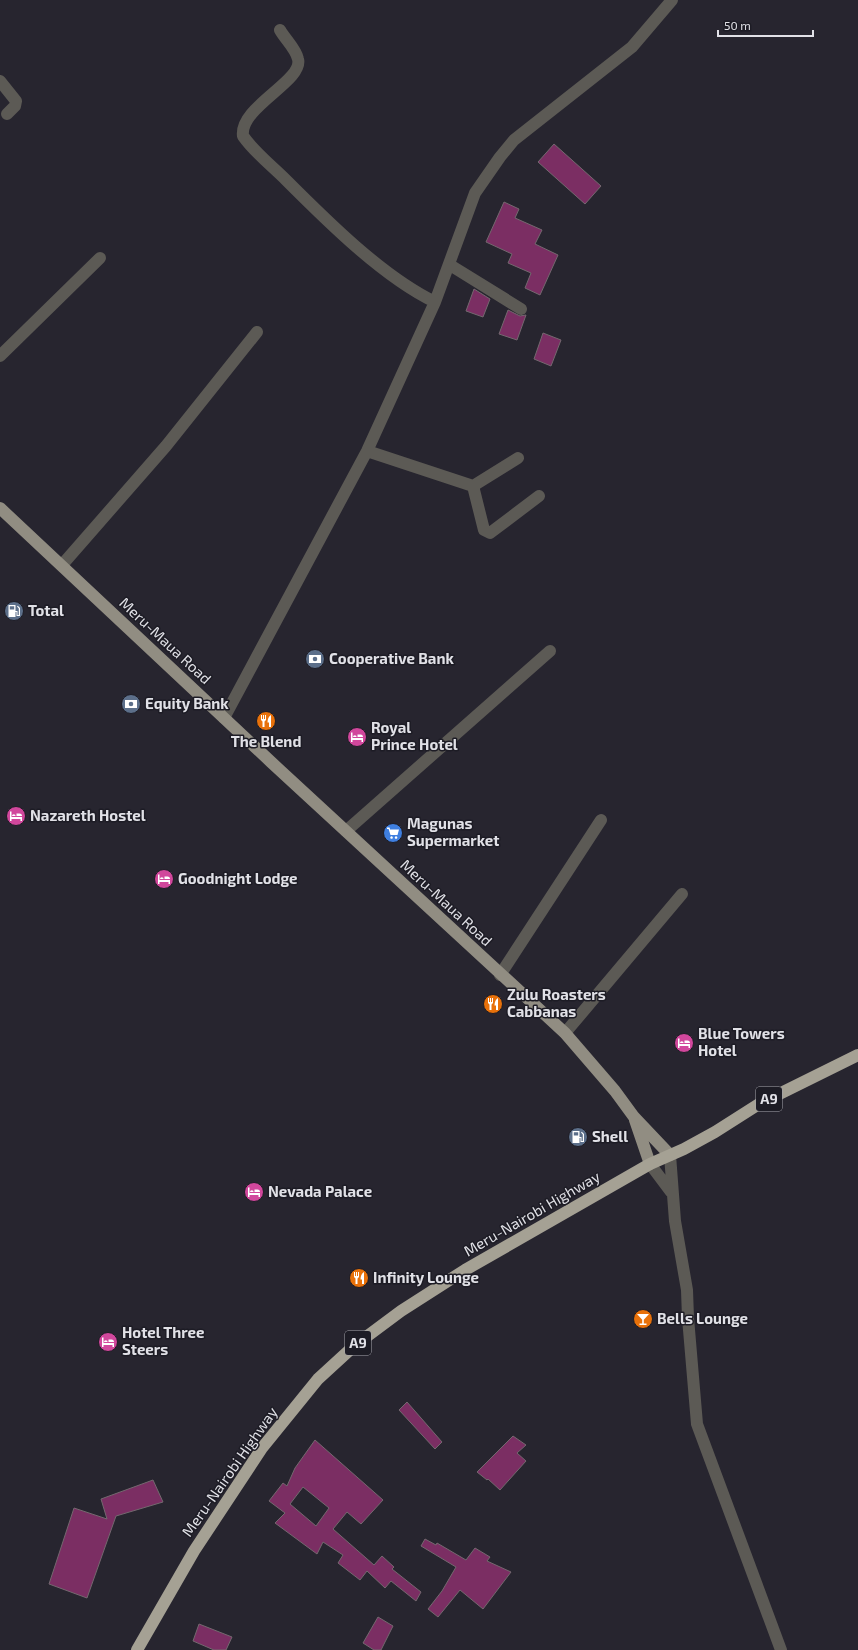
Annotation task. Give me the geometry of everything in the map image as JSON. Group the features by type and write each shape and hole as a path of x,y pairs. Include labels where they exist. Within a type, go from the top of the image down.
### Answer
{"highway":[{"name":"Meru-Nairobi Highway","path":"137,1650 194,1551 262,1448 318,1379 354,1346 401,1311 440,1286 650,1164 684,1149 715,1132 759,1104 858,1054"}],"main road":[{"name":"Meru-Maua Road","path":"0,508 500,975 565,1033 606,1079 634,1117 670,1155"},
{"name":"Meru-Maua Road","path":"634,1117 650,1164"}],"street":[{"path":"224,718 367,451 435,302 450,265 475,193 500,157 514,140 632,47 672,0"},
{"path":"280,30 298,59 298,65 292,77 254,112 243,126 243,136 319,212 352,242 408,287 435,302"},
{"path":"0,81 16,101 15,106 7,114"},
{"path":"0,356 100,258"},
{"path":"450,265 521,309"},
{"path":"62,565 166,446 257,332"},
{"path":"367,451 474,486"},
{"path":"474,486 518,458"},
{"path":"474,486 484,530 490,533 539,496"},
{"path":"346,831 550,652"},
{"path":"500,975 601,820"},
{"path":"565,1033 682,894"},
{"path":"670,1155 671,1192 687,1290 697,1424 781,1650"},
{"path":"650,1164 671,1192"}],"building":[{"path":"554,144 601,186 585,204 538,162"},
{"path":"504,202 519,209 515,218 542,230 535,244 558,255 540,295 525,288 531,273 508,263 512,254 486,242"},
{"path":"474,289 490,299 483,317 466,311"},
{"path":"508,310 520,316 526,315 517,340 499,334"},
{"path":"543,333 561,340 551,366 534,359"},
{"path":"407,1402 442,1442 435,1449 399,1410"},
{"path":"513,1436 526,1445 517,1453 526,1461 500,1490 488,1479 487,1480 477,1472"},
{"path":"315,1440 383,1500 361,1524 347,1512 333,1529 374,1565 382,1556 394,1567 392,1569 421,1592 416,1601 391,1581 385,1588 367,1571 360,1580 338,1563 343,1555 323,1542 317,1554 275,1523 285,1513 269,1501 283,1483 287,1486 295,1468","holes":["303,1487 329,1508 316,1526 290,1504"]},
{"path":"153,1480 163,1502 116,1516 87,1598 49,1584 74,1508 107,1519 101,1499"},
{"path":"425,1539 436,1545 437,1543 466,1560 475,1548 490,1557 487,1561 511,1572 483,1609 460,1590 438,1617 428,1609 442,1591 456,1567 421,1546"},
{"path":"378,1617 393,1626 381,1650 374,1650 363,1643"},
{"path":"199,1624 232,1637 226,1650 214,1650 193,1641"}],"place":[{"name":"Total","path":"14,611"},
{"name":"Cooperative Bank","path":"315,659"},
{"name":"Equity Bank","path":"131,704"},
{"name":"The Blend","path":"266,721"},
{"name":"Royal Prince Hotel","path":"357,737"},
{"name":"Nazareth Hostel","path":"16,816"},
{"name":"Magunas Supermarket","path":"393,833"},
{"name":"Goodnight Lodge","path":"164,879"},
{"name":"Zulu Roasters Cabbanas","path":"493,1004"},
{"name":"Blue Towers Hotel","path":"684,1043"},
{"name":"Shell","path":"578,1137"},
{"name":"Nevada Palace","path":"254,1192"},
{"name":"Infinity Lounge","path":"359,1278"},
{"name":"Bells Lounge","path":"643,1319"},
{"name":"Hotel Three Steers","path":"108,1342"}]}
